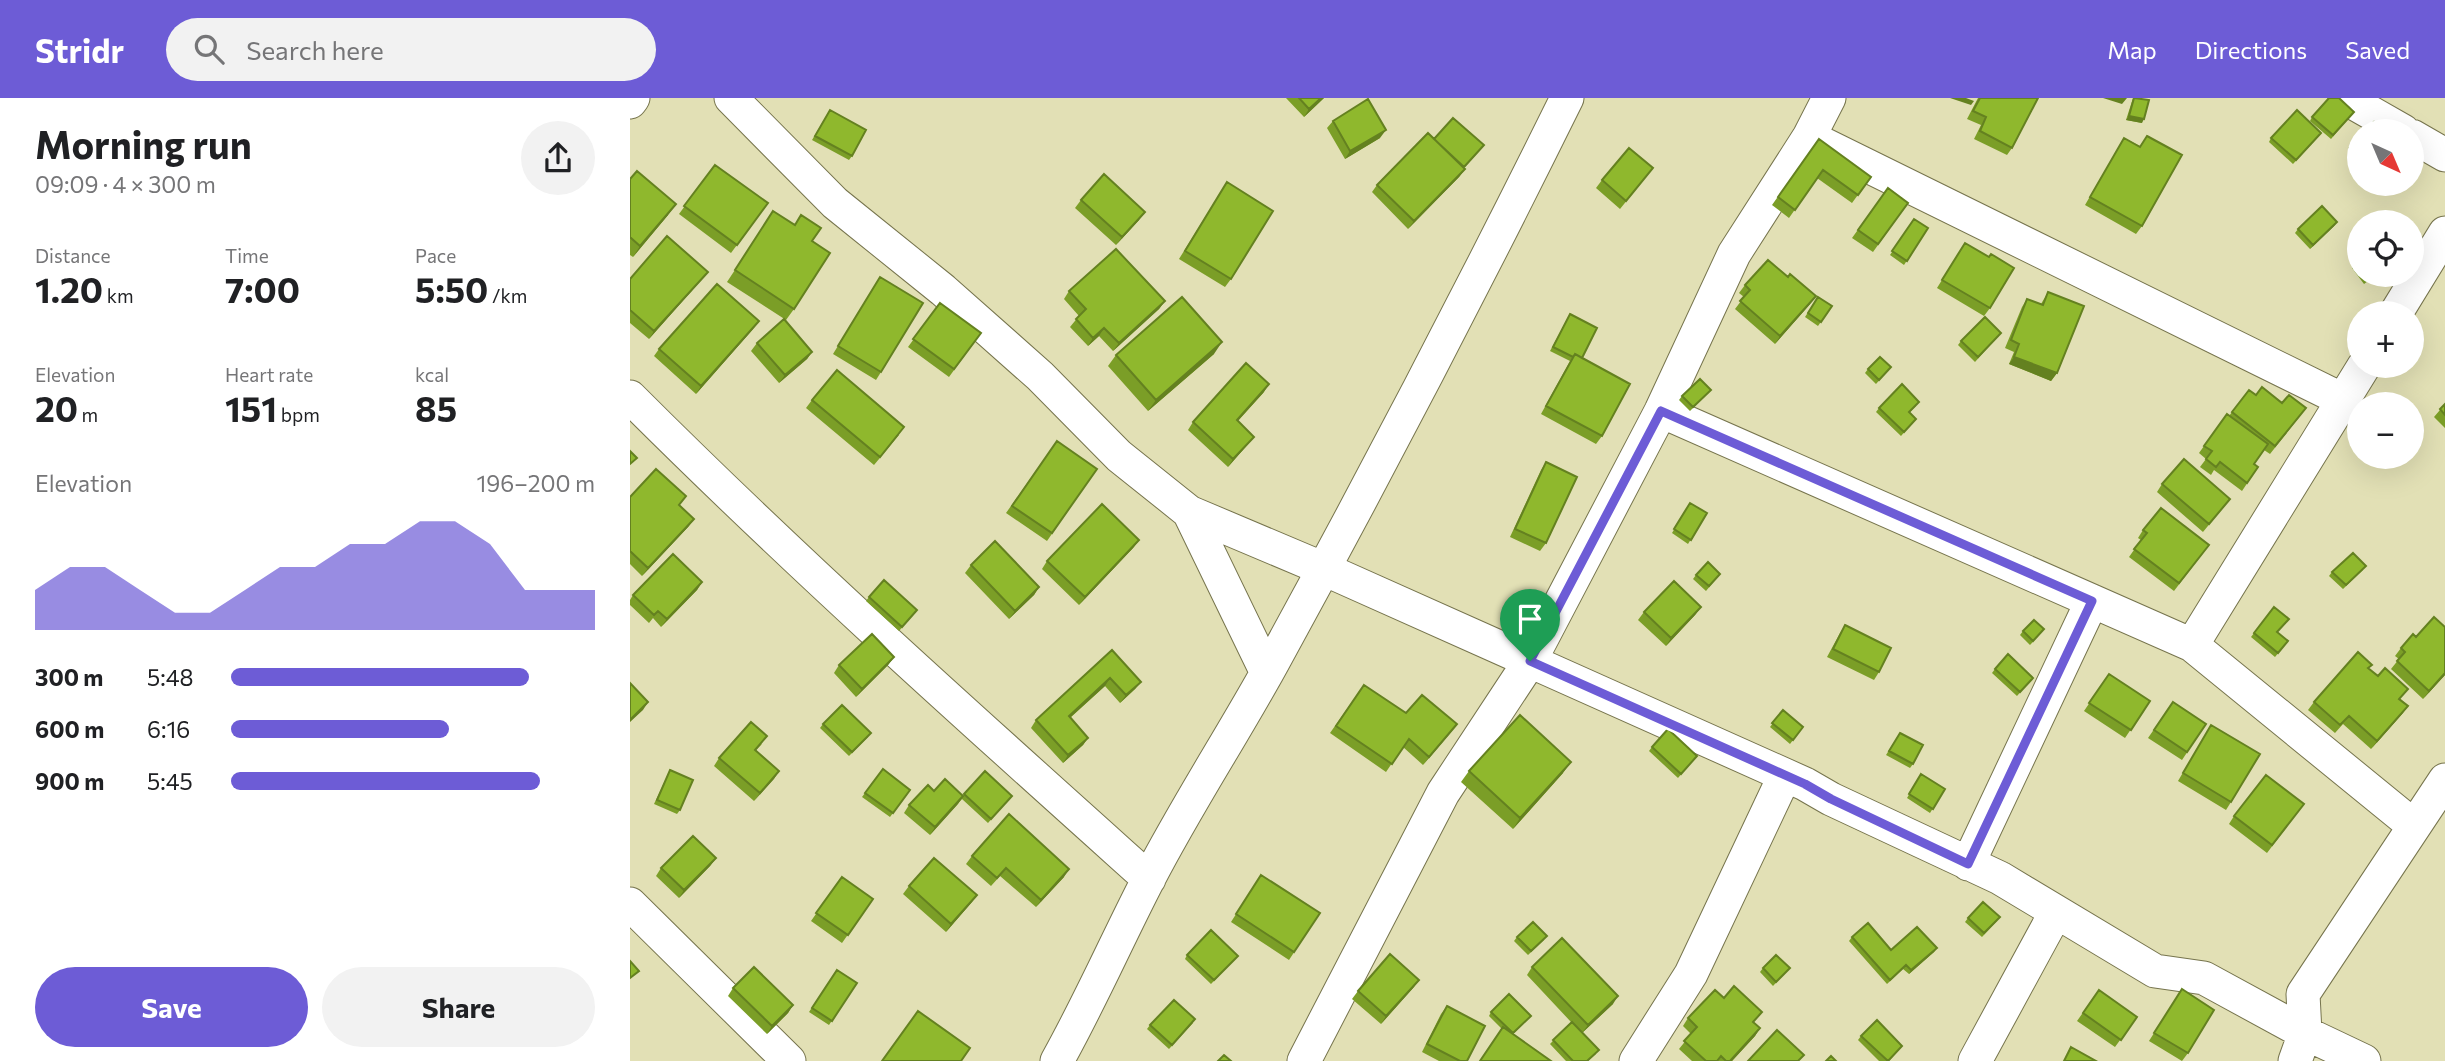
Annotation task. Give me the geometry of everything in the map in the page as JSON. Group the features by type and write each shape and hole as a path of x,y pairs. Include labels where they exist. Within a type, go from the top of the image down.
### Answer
{"street":[{"path":"731,98 835,204 943,290 1040,376 1119,456 1189,512 1324,569 1785,775 2000,878 2155,971 2204,978 2300,1047 2364,1061"},
{"path":"1057,1061 1084,1012 1149,878 1324,569 1498,237 1567,98"},
{"path":"1304,1061 1443,793 1530,661 1661,411 1734,254 1809,137 1829,98"},
{"path":"2345,98 2382,119"},
{"path":"1809,137 2343,400"},
{"path":"2424,143 2445,155"},
{"path":"2403,301 2445,233"},
{"path":"2192,645 2357,378"},
{"path":"630,397 735,502 953,703 1149,878"},
{"path":"1661,411 2192,645 2413,826"},
{"path":"1189,512 1267,673"},
{"path":"1968,864 2092,601"},
{"path":"1636,1061 1691,974 1785,775"},
{"path":"2300,1047 2303,994 2445,780"},
{"path":"630,904 789,1061"},
{"path":"1975,1061 2056,912"}],"building":[{"path":"1299,98 1321,98 1309,109"},
{"path":"1980,98 2038,98 2012,148 1980,131 1986,117 1973,111"},
{"path":"2134,98 2149,100 2144,119 2129,116"},
{"path":"2329,98 2339,98 2354,112 2333,135 2312,117"},
{"path":"1368,99 1386,130 1350,151 1333,121"},
{"path":"830,110 866,130 852,156 815,136"},
{"path":"2297,110 2321,133 2296,160 2271,138"},
{"path":"1453,118 1484,145 1464,167 1434,139"},
{"path":"1428,133 1465,169 1414,221 1377,185"},
{"path":"2147,136 2182,155 2142,226 2090,197 2124,138 2140,147"},
{"path":"1819,139 1871,177 1858,195 1823,170 1795,210 1778,197"},
{"path":"1629,148 1653,168 1626,201 1602,180"},
{"path":"715,165 768,203 737,245 684,206"},
{"path":"637,171 676,204 640,246 630,238 630,179"},
{"path":"1104,174 1145,212 1122,237 1081,200"},
{"path":"1227,182 1273,211 1231,279 1185,251"},
{"path":"1888,188 1908,203 1878,244 1858,230"},
{"path":"2322,206 2337,222 2313,245 2298,229"},
{"path":"773,211 795,225 801,215 821,228 812,241 830,253 794,309 735,270"},
{"path":"1914,219 1928,228 1907,261 1892,251"},
{"path":"667,236 708,272 654,331 630,310 630,279"},
{"path":"1965,243 2014,268 1990,308 1942,280"},
{"path":"1116,249 1165,301 1119,343 1104,328 1093,338 1076,319 1086,309 1069,291"},
{"path":"1768,260 1816,296 1780,336 1740,301 1750,290 1745,285"},
{"path":"880,277 923,303 881,372 838,346"},
{"path":"717,284 759,321 701,386 659,349"},
{"path":"2048,292 2084,306 2057,373 2014,357 2019,344 2011,340 2027,299 2043,305"},
{"path":"1182,297 1222,342 1156,400 1116,355"},
{"path":"1818,297 1832,306 1821,322 1808,313"},
{"path":"940,303 981,333 954,369 913,339"},
{"path":"1570,314 1597,328 1582,358 1575,354 1573,357 1553,347"},
{"path":"1985,317 2001,333 1978,357 1961,341"},
{"path":"784,319 812,352 785,375 757,343"},
{"path":"1575,354 1630,384 1602,436 1546,406"},
{"path":"1880,357 1891,367 1879,380 1868,369"},
{"path":"1246,363 1269,384 1237,420 1254,437 1233,459 1193,422"},
{"path":"837,370 904,427 880,457 812,400"},
{"path":"1700,379 1711,390 1693,407 1682,396"},
{"path":"1902,384 1919,402 1909,412 1916,419 1904,432 1879,408"},
{"path":"2262,387 2282,403 2289,395 2306,408 2275,446 2232,412 2249,390 2256,395"},
{"path":"2227,414 2268,444 2254,464 2258,467 2247,483 2220,462 2216,467 2206,459 2212,451 2204,446"},
{"path":"1057,441 1097,469 1052,533 1012,506"},
{"path":"630,451 637,458 630,464"},
{"path":"2184,459 2230,499 2209,524 2162,484"},
{"path":"1546,462 1577,477 1546,543 1515,529"},
{"path":"656,469 686,496 679,505 694,519 648,568 630,551 630,497"},
{"path":"1690,503 1707,513 1691,540 1674,529"},
{"path":"1102,504 1139,540 1085,597 1047,561"},
{"path":"2161,508 2209,545 2179,583 2134,549 2147,533 2143,530"},
{"path":"995,541 1039,587 1015,611 971,565"},
{"path":"2353,553 2366,566 2346,585 2332,572"},
{"path":"673,554 702,582 667,619 658,611 654,615 633,595"},
{"path":"1708,562 1720,574 1709,586 1696,575"},
{"path":"884,580 917,610 902,627 869,597"},
{"path":"1674,581 1701,607 1671,638 1644,612"},
{"path":"2274,607 2289,619 2277,632 2288,641 2278,653 2254,633"},
{"path":"2434,617 2445,627 2445,673 2429,691 2397,661 2405,652 2401,648 2413,634 2416,637"},
{"path":"2034,620 2044,629 2033,641 2023,631"},
{"path":"1845,625 1891,648 1879,672 1833,649"},
{"path":"872,634 894,657 862,689 839,665"},
{"path":"1112,650 1141,682 1126,695 1110,678 1069,716 1088,738 1068,755 1036,720"},
{"path":"2358,652 2372,665 2368,668 2378,676 2385,668 2408,689 2399,699 2408,706 2377,741 2349,716 2340,725 2314,702"},
{"path":"2008,654 2033,678 2020,692 1995,669"},
{"path":"2109,674 2150,701 2131,730 2089,703"},
{"path":"630,683 648,702 630,720"},
{"path":"1364,685 1406,713 1422,695 1457,724 1429,757 1409,739 1392,764 1336,726"},
{"path":"2173,702 2206,724 2187,752 2154,730"},
{"path":"842,705 871,733 852,752 823,724"},
{"path":"1783,710 1803,727 1793,740 1772,723"},
{"path":"1520,715 1571,762 1520,818 1469,771"},
{"path":"751,722 767,736 755,750 779,771 760,793 719,758"},
{"path":"2211,725 2260,754 2231,802 2183,773"},
{"path":"1668,729 1697,756 1681,774 1652,747"},
{"path":"1900,733 1923,745 1913,764 1889,751"},
{"path":"883,769 910,790 893,813 865,793"},
{"path":"670,770 693,780 680,810 657,800"},
{"path":"985,771 1012,796 991,819 964,794"},
{"path":"1921,774 1945,789 1933,809 1909,794"},
{"path":"2266,775 2304,804 2272,845 2234,816"},
{"path":"945,779 963,796 935,827 909,805 928,785 934,791"},
{"path":"1009,814 1069,869 1041,900 1006,868 997,878 972,856"},
{"path":"693,836 716,858 684,890 661,868"},
{"path":"934,858 977,895 951,924 909,886"},
{"path":"1261,875 1320,913 1294,952 1236,914"},
{"path":"842,877 873,899 848,935 816,913"},
{"path":"1983,902 2000,917 1984,933 1968,918"},
{"path":"1533,922 1547,936 1531,951 1517,937"},
{"path":"1868,923 1891,950 1917,927 1937,948 1911,970 1906,965 1890,980 1852,937"},
{"path":"1211,930 1238,956 1214,980 1187,955"},
{"path":"1562,938 1618,996 1588,1025 1532,967"},
{"path":"1390,954 1419,980 1386,1016 1358,991"},
{"path":"1776,955 1790,968 1776,982 1763,968"},
{"path":"630,961 639,971 630,978"},
{"path":"754,967 793,1005 772,1026 733,988"},
{"path":"837,970 857,983 832,1021 812,1008"},
{"path":"1734,986 1762,1012 1753,1022 1760,1028 1730,1061 1721,1056 1717,1061 1706,1061 1684,1041 1697,1027 1688,1018 1715,990 1724,998"},
{"path":"2182,989 2214,1010 2188,1053 2154,1033"},
{"path":"2099,990 2137,1017 2121,1040 2083,1013"},
{"path":"1509,994 1531,1016 1513,1033 1491,1012"},
{"path":"1174,1000 1195,1019 1172,1045 1150,1025"},
{"path":"1447,1006 1485,1026 1467,1061 1460,1061 1427,1044"},
{"path":"918,1011 970,1048 961,1061 882,1061"},
{"path":"1877,1020 1902,1046 1888,1061 1861,1036"},
{"path":"1572,1022 1599,1050 1587,1061 1573,1061 1553,1040"},
{"path":"1503,1027 1551,1061 1480,1061"},
{"path":"1777,1030 1804,1055 1798,1061 1748,1061"},
{"path":"2071,1047 2096,1061 2064,1061"},
{"path":"1224,1055 1231,1061 1218,1061"}],"route":[{"path":"1661,411 2092,601 1968,864 1805,784 1530,661 1661,411"}]}
